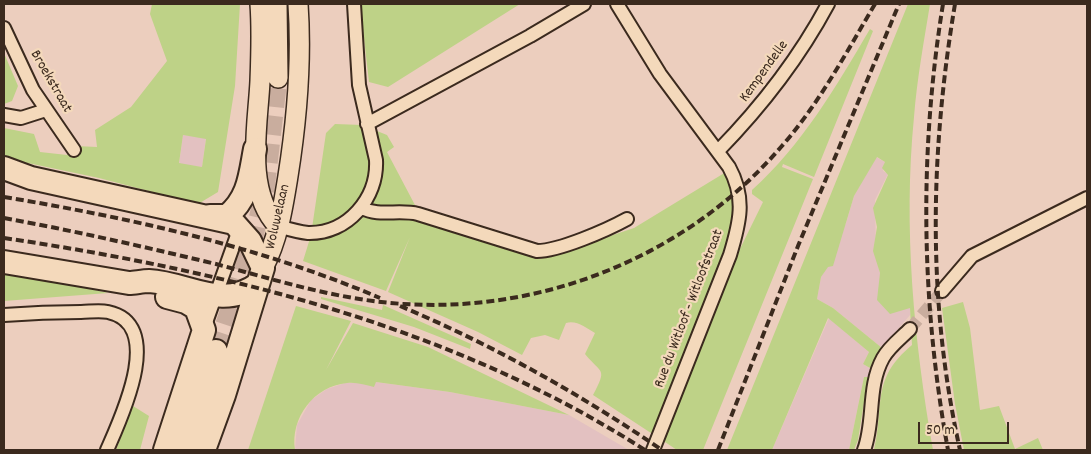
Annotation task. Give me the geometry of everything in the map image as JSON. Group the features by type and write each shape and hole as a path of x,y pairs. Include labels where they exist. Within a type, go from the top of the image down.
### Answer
{"highway":[{"path":"4,172 234,223 239,217 248,188 255,149"},
{"path":"4,168 31,178"},
{"path":"4,262 129,283 149,281 217,296 236,296 248,291 260,276 250,242 239,217"},
{"name":"Woluwelaan","path":"204,450 224,395 260,276"},
{"path":"129,283 145,293 186,302 196,308 206,343 182,450"},
{"path":"165,450 206,343"}],"main road":[{"path":"260,4 262,30 255,149 261,197 278,226"},
{"path":"277,4 278,78"},
{"name":"Woluwelaan","path":"260,276 273,250 285,197 298,109 298,4"}],"street":[{"path":"278,226 309,233 326,230 347,221 362,208 371,193 377,171 359,85 354,4"},
{"path":"367,124 530,36 584,4"},
{"name":"Rue du Witloof - Witloofstraat","path":"617,4 660,74 718,151 735,178 740,200 740,222 730,255 653,450"},
{"name":"Kempendelle","path":"718,151 753,115 777,86 796,60 828,4"},
{"name":"Broekstraat","path":"4,28 33,90 74,150"},
{"path":"4,115 21,118 46,110"},
{"path":"942,292 972,256 1087,198"},
{"path":"362,208 375,213 402,211 418,214 537,251 552,249 613,227 627,219"},
{"path":"206,343 239,217"},
{"path":"4,315 49,312 107,312 120,317 130,325 138,348 133,380 123,414 107,450"},
{"path":"864,450 869,437 872,400 879,367 884,356 910,329"}],"shaded area":[{"path":"183,135 206,138 202,167 179,164"},
{"path":"876,157 885,162 883,171 888,174 875,200 876,258 880,273 880,284 910,307 910,315 882,348 833,308 817,299 821,277 846,223 854,196"},
{"path":"829,318 869,352 863,364 870,368 868,377 864,377 849,450 772,450"},
{"path":"376,382 450,392 569,415 629,450 295,450 297,425 311,400 327,389 345,383"}],"green space":[{"path":"152,4 240,4 235,86 218,192 198,204 99,178 4,158 4,128 34,134 40,152 67,155 76,146 97,147 95,130 131,107 167,61 150,14","holes":["183,135 206,139 202,167 179,163"]},
{"path":"360,4 520,4 388,87 369,82"},
{"path":"908,4 930,4 915,103 911,159 910,242 920,368 933,450 874,450 884,382 899,358 912,345 910,308 890,314 877,300 880,273 873,251 877,227 873,208 888,175 882,168 885,162 877,157 854,196 833,266 828,267 821,277 817,299 833,308 882,348 870,368 863,364 869,352 828,318 772,450 727,450"},
{"path":"870,29 873,31 814,177 783,164 782,167 813,179 703,450 677,450 662,440 731,261 737,255 763,202 752,194 752,190 770,173 802,135 831,94"},
{"path":"4,53 18,86 12,101 4,104"},
{"path":"335,124 362,125 387,135 394,147 387,152 416,207 418,219 540,259 634,228 726,172 733,200 729,245 654,435 593,395 600,380 601,372 585,354 595,333 585,327 570,322 566,323 559,340 545,335 531,338 522,355 478,332 388,292 410,237 386,291 303,261 311,235 326,133"},
{"path":"4,273 25,274 108,293 4,301"},
{"path":"321,297 382,310 383,305 471,344 470,349 414,327 321,299"},
{"path":"963,302 970,328 980,410 999,406 1015,449 1038,438 1043,450 964,450 955,404 942,308"},
{"path":"296,306 351,321 326,370 353,323 428,347 569,415 450,392 376,382 374,387 358,383 347,383 335,385 324,390 307,406 296,426 295,450 248,450"},
{"path":"864,377 868,377 858,440 854,450 849,450"},
{"path":"133,406 149,416 140,450 116,450"}],"tunnel":[{"path":"216,351 253,240 265,190 278,78"},
{"path":"910,329 942,291"}],"railway":[{"path":"4,218 136,245 314,290 373,301 430,305 487,302 543,292 596,275 648,252 696,223 741,188 795,131 831,78 875,4"},
{"path":"718,450 798,246 899,4"},
{"path":"943,4 930,115 926,227 932,339 948,450"},
{"path":"955,4 941,116 936,227 937,283 942,339 949,394 960,450"},
{"path":"4,197 100,214 195,236 289,264 380,298"},
{"path":"4,238 171,268 254,287 336,310 417,338 495,370 571,407 645,450"},
{"path":"400,306 469,337 568,390 662,450"}]}
